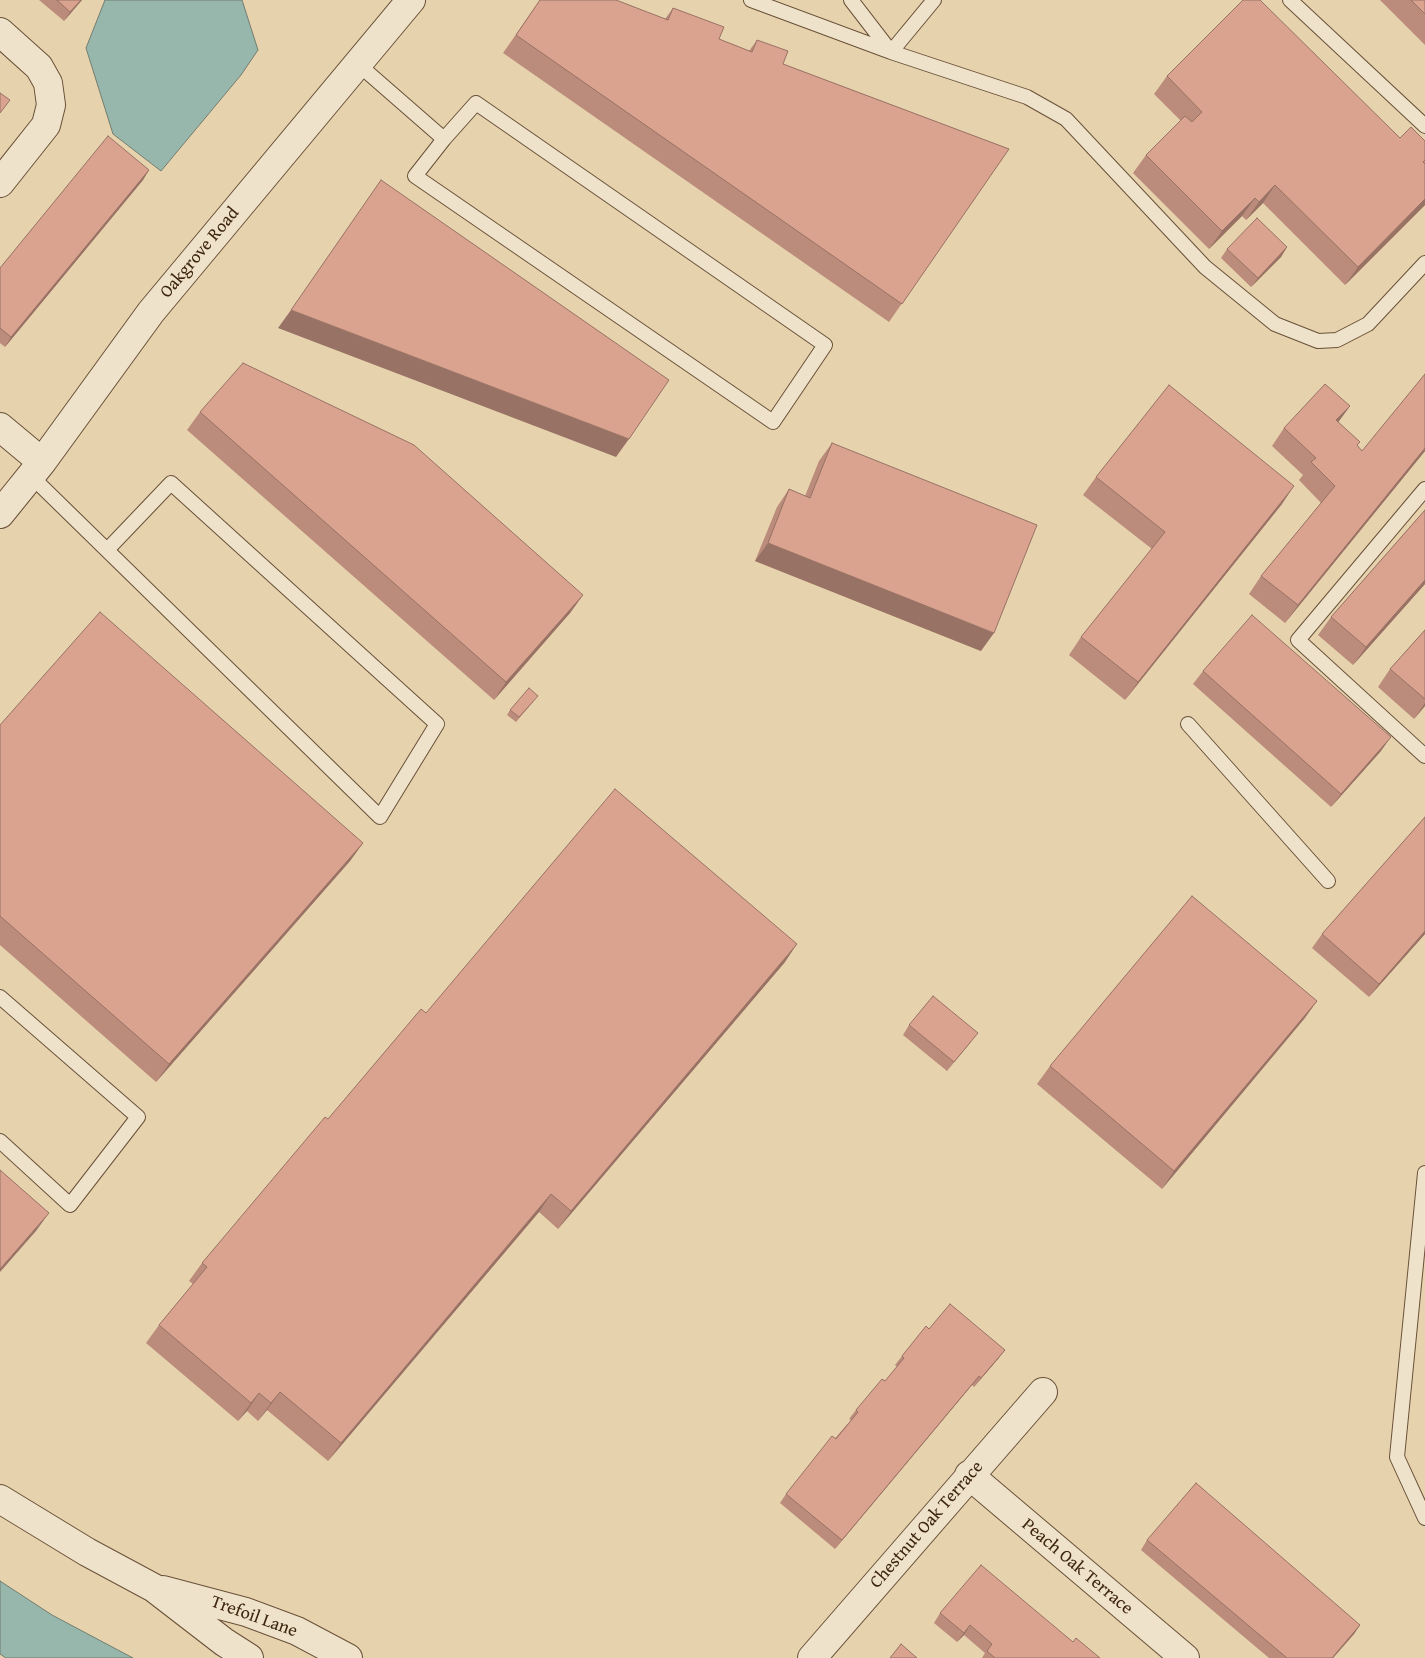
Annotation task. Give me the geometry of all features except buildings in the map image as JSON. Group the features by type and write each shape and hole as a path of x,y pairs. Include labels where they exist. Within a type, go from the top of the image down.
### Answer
{"street":[{"name":"Oakgrove Road","path":"0,514 37,469 151,312 411,0"},
{"path":"0,32 39,67 48,83 51,105 46,125 0,183"},
{"path":"0,427 37,469"},
{"name":"Chestnut Oak Terrace","path":"812,1658 1043,1392"},
{"name":"Peach Oak Terrace","path":"969,1475 1185,1658"},
{"name":"Trefoil Lane","path":"0,1499 87,1552 154,1588 224,1642 248,1658"},
{"name":"Trefoil Lane","path":"154,1588 208,1600 246,1612 296,1631 348,1658"}],"lane":[{"path":"751,0 892,52 1027,96 1066,119 1205,267 1275,324 1318,341 1336,340 1368,324 1425,264"},
{"path":"852,0 892,52"},
{"path":"892,52 934,0"},
{"path":"1290,0 1425,126"},
{"path":"358,64 444,139"},
{"path":"476,102 825,345 773,422 415,176 444,139 476,102"},
{"path":"37,469 107,550 380,817 437,724 171,483 107,550"},
{"path":"1425,489 1298,640 1425,756"},
{"path":"1188,724 1328,881"},
{"path":"0,997 138,1116 70,1205 0,1141"},
{"path":"1425,1173 1397,1457 1425,1518"}],"water":[{"path":"105,0 242,0 258,50 241,75 161,171 113,134 86,48"},
{"path":"0,1581 52,1615 133,1658 6,1658 0,1654"}]}
